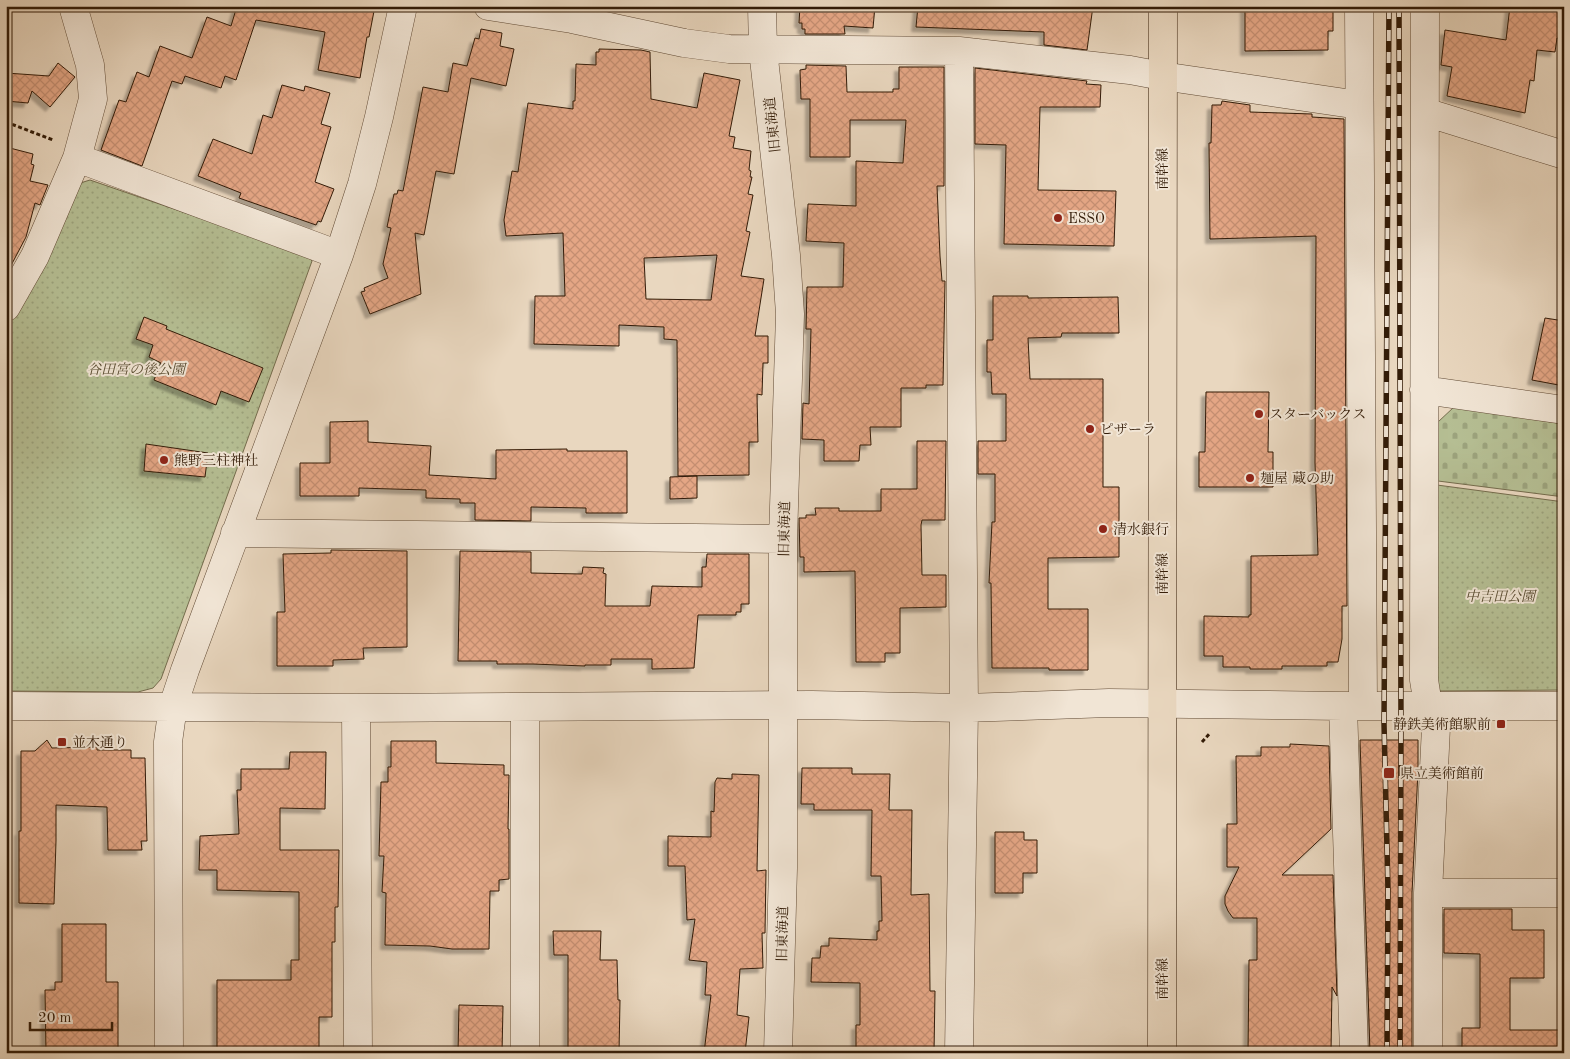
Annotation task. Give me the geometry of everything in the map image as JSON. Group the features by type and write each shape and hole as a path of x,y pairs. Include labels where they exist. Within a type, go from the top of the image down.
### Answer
{"main road":[{"name":"南幹線","path":"1162,1053 1163,6"}],"street":[{"path":"6,307 35,256 78,154 93,99 90,65 74,6"},
{"path":"170,1053 168,742 173,706 235,533 339,255 362,184 403,6"},
{"path":"488,6 573,13 684,43 729,49 959,51 1130,70 1359,105"},
{"name":"旧東海道","path":"762,6 763,50 786,255 790,314 783,539 783,868 778,1053"},
{"path":"1354,1053 1353,706 1359,6"},
{"path":"1425,6 1424,680 1428,705 1436,727 1428,893 1428,1053"},
{"path":"959,51 964,708 959,1053"},
{"path":"1425,112 1564,155"},
{"path":"78,154 339,255"},
{"path":"1424,390 1564,410"},
{"path":"235,533 783,539"},
{"path":"6,706 356,708 783,706 964,708 1162,704 1564,706"},
{"path":"525,706 526,1053"},
{"path":"356,708 358,1053"},
{"path":"1428,893 1564,892"}],"path":[{"path":"6,122 78,154"}],"green space":[{"name":"谷田宮の後公園","path":"90,180 307,255 312,261 161,679 153,688 138,692 6,691 6,327 22,307 77,184"},
{"path":"1454,407 1564,424 1564,497 1438,481 1438,422"},
{"name":"中吉田公園","path":"1437,485 1564,502 1564,690 1437,691"}],"building":[{"path":"237,6 375,6 369,37 367,37 360,78 318,70 325,32 256,20 236,80 225,76 221,88 185,76 182,84 172,81 142,166 101,150 119,100 126,102 137,72 149,77 160,46 192,58 207,17 231,26"},
{"path":"800,6 875,6 873,28 844,26 845,34 805,34 805,29 802,29 802,23 799,23"},
{"path":"918,6 1093,6 1087,50 1044,45 1044,32 916,27"},
{"path":"1245,6 1289,6 1289,9 1333,10 1333,31 1328,31 1328,50 1245,51"},
{"path":"1510,6 1564,6 1564,25 1561,39 1557,38 1555,52 1537,50 1534,81 1530,80 1525,113 1447,96 1452,67 1441,65 1445,30 1506,40"},
{"path":"481,29 502,33 500,46 514,49 506,86 471,78 454,174 436,171 424,235 415,233 421,294 370,314 361,292 365,291 364,288 388,278 383,264 391,228 387,227 394,194 397,194 398,190 403,191 423,87 448,92 453,63 467,66 475,38 479,39"},
{"path":"599,49 650,52 651,99 697,108 704,73 740,80 729,136 735,137 733,148 751,151 749,170 751,171 750,177 752,177 748,194 753,195 746,231 750,232 741,276 764,279 755,336 768,336 768,363 763,363 762,395 757,394 758,442 749,442 749,475 678,476 677,340 664,339 664,327 619,325 619,346 534,344 535,296 565,296 563,233 506,236 504,220 512,171 518,172 528,103 573,109 576,64 596,65 596,52 599,52","holes":["717,255 711,300 646,299 644,258"]},
{"path":"58,63 75,77 50,107 32,91 28,103 6,101 6,73 49,76"},
{"path":"806,65 846,66 847,92 893,92 893,89 899,89 899,67 944,67 944,186 937,186 942,281 945,281 943,385 926,385 926,388 901,388 901,427 870,427 871,445 860,445 859,461 824,461 824,440 802,439 803,403 809,404 811,329 806,329 807,287 843,287 844,243 806,241 808,204 856,206 856,161 903,163 906,120 850,120 850,157 810,157 810,99 801,99 800,70 806,69"},
{"path":"975,68 1087,81 1086,84 1101,85 1100,107 1040,107 1038,190 1116,191 1114,246 1004,244 1006,145 975,144"},
{"path":"282,85 304,91 305,86 330,93 321,124 331,127 315,182 334,189 321,222 318,221 316,225 239,198 241,193 198,176 213,139 252,154 263,115 272,118"},
{"path":"1222,101 1250,105 1250,112 1312,114 1312,117 1344,119 1347,606 1342,606 1342,639 1338,662 1327,662 1327,666 1282,666 1282,669 1223,667 1223,656 1204,656 1204,616 1249,617 1251,615 1251,556 1318,555 1315,463 1316,236 1210,239 1209,143 1211,143 1212,105 1221,105"},
{"path":"6,147 33,154 31,164 34,165 30,181 48,185 40,205 35,203 26,237 6,275"},
{"path":"993,296 1028,296 1028,298 1118,297 1119,333 1062,333 1061,337 1028,338 1030,379 1103,379 1103,487 1119,487 1119,557 1048,558 1048,609 1088,609 1088,670 992,668 991,583 989,583 992,522 995,522 995,474 978,474 978,441 1006,441 1006,394 992,394 991,372 987,372 987,340 993,340"},
{"path":"144,317 167,326 166,329 263,368 249,402 221,391 216,405 154,380 161,363 149,357 153,345 136,339"},
{"path":"1545,318 1564,321 1564,386 1532,380"},
{"path":"1206,392 1269,392 1268,452 1273,452 1273,487 1199,487 1199,452 1205,452"},
{"path":"368,421 368,442 431,446 429,475 496,479 496,450 567,449 567,451 627,451 627,513 586,513 586,508 531,507 531,521 475,520 475,503 460,503 460,499 426,498 426,490 359,488 359,496 300,496 300,463 330,463 330,422"},
{"path":"917,441 946,441 945,520 922,520 921,525 922,575 946,575 946,607 900,608 900,653 885,653 885,662 856,662 855,571 804,572 804,557 800,557 799,518 806,518 806,515 816,515 815,508 839,508 839,511 881,511 881,489 917,489"},
{"path":"146,444 208,453 205,477 144,471"},
{"path":"697,476 697,498 670,499 670,477"},
{"path":"331,550 407,551 407,647 363,648 364,659 333,660 333,666 277,666 277,612 285,612 283,554 331,553"},
{"path":"460,551 531,552 531,573 582,574 583,567 604,568 603,573 606,574 605,606 650,606 652,586 702,587 702,567 706,567 707,554 749,554 749,604 741,604 741,612 736,612 736,615 698,615 694,668 652,669 652,659 611,659 611,665 585,666 497,664 497,661 458,661"},
{"path":"47,740 52,748 97,747 97,750 131,750 131,758 145,758 147,841 141,841 142,850 108,850 107,807 56,805 54,904 19,903 21,751 35,751"},
{"path":"1360,740 1418,740 1412,893 1412,1053 1370,1053"},
{"path":"391,741 436,741 436,763 504,765 504,775 509,775 509,879 499,880 499,891 490,891 489,949 385,945 386,893 382,892 384,856 379,856 381,782 388,782 388,767 391,767"},
{"path":"1290,744 1329,746 1331,829 1282,875 1333,875 1337,996 1332,987 1331,1053 1248,1053 1249,960 1257,960 1257,918 1233,918 1225,904 1225,896 1239,867 1227,867 1227,824 1237,824 1236,756 1261,756 1261,747 1290,747"},
{"path":"290,752 326,752 325,809 280,808 280,850 339,850 338,907 335,907 335,942 332,942 332,1017 319,1017 319,1053 217,1053 217,980 291,980 291,960 299,960 299,892 217,890 217,870 199,870 200,836 239,834 237,790 241,790 241,769 289,769"},
{"path":"802,768 852,768 852,774 890,774 889,810 912,810 911,895 929,894 930,991 935,991 934,1053 879,1053 879,1048 856,1048 856,1025 860,1025 860,983 811,982 812,958 820,958 821,946 829,946 829,938 877,940 879,921 882,921 881,876 871,876 872,810 814,810 814,804 801,804"},
{"path":"732,774 759,775 757,871 766,870 765,933 762,933 763,968 740,969 737,1015 749,1017 745,1053 704,1053 711,995 705,995 707,962 689,960 695,919 687,920 685,866 668,866 668,836 711,837 711,811 714,812 715,782 717,778 732,779"},
{"path":"995,832 1024,832 1024,840 1037,840 1037,873 1023,873 1023,893 995,893"},
{"path":"1444,909 1512,909 1512,930 1544,930 1544,978 1510,978 1510,1030 1564,1030 1564,1051 1502,1050 1502,1053 1462,1053 1462,1028 1480,1028 1480,954 1444,953"},
{"path":"62,924 106,924 106,982 118,982 118,1053 46,1053 45,990 55,990 55,982 62,982"},
{"path":"553,931 601,931 600,960 617,960 618,1000 620,1000 619,1053 568,1053 568,955 554,955"},
{"path":"459,1005 503,1006 502,1053 458,1053"}],"railway":[{"path":"1387,1053 1388,890 1384,723 1389,6"},
{"path":"1399,6 1400,1053"}],"place":[{"name":"ESSO","path":"1058,218"},
{"name":"スターバックス","path":"1259,414"},
{"name":"ピザーラ","path":"1090,429"},
{"name":"熊野三柱神社","path":"164,460"},
{"name":"麺屋 蔵の助","path":"1250,478"},
{"name":"清水銀行","path":"1103,529"},
{"name":"静鉄美術館駅前","path":"1501,724"},
{"name":"並木通り","path":"62,742"},
{"name":"県立美術館前","path":"1389,773"}]}
